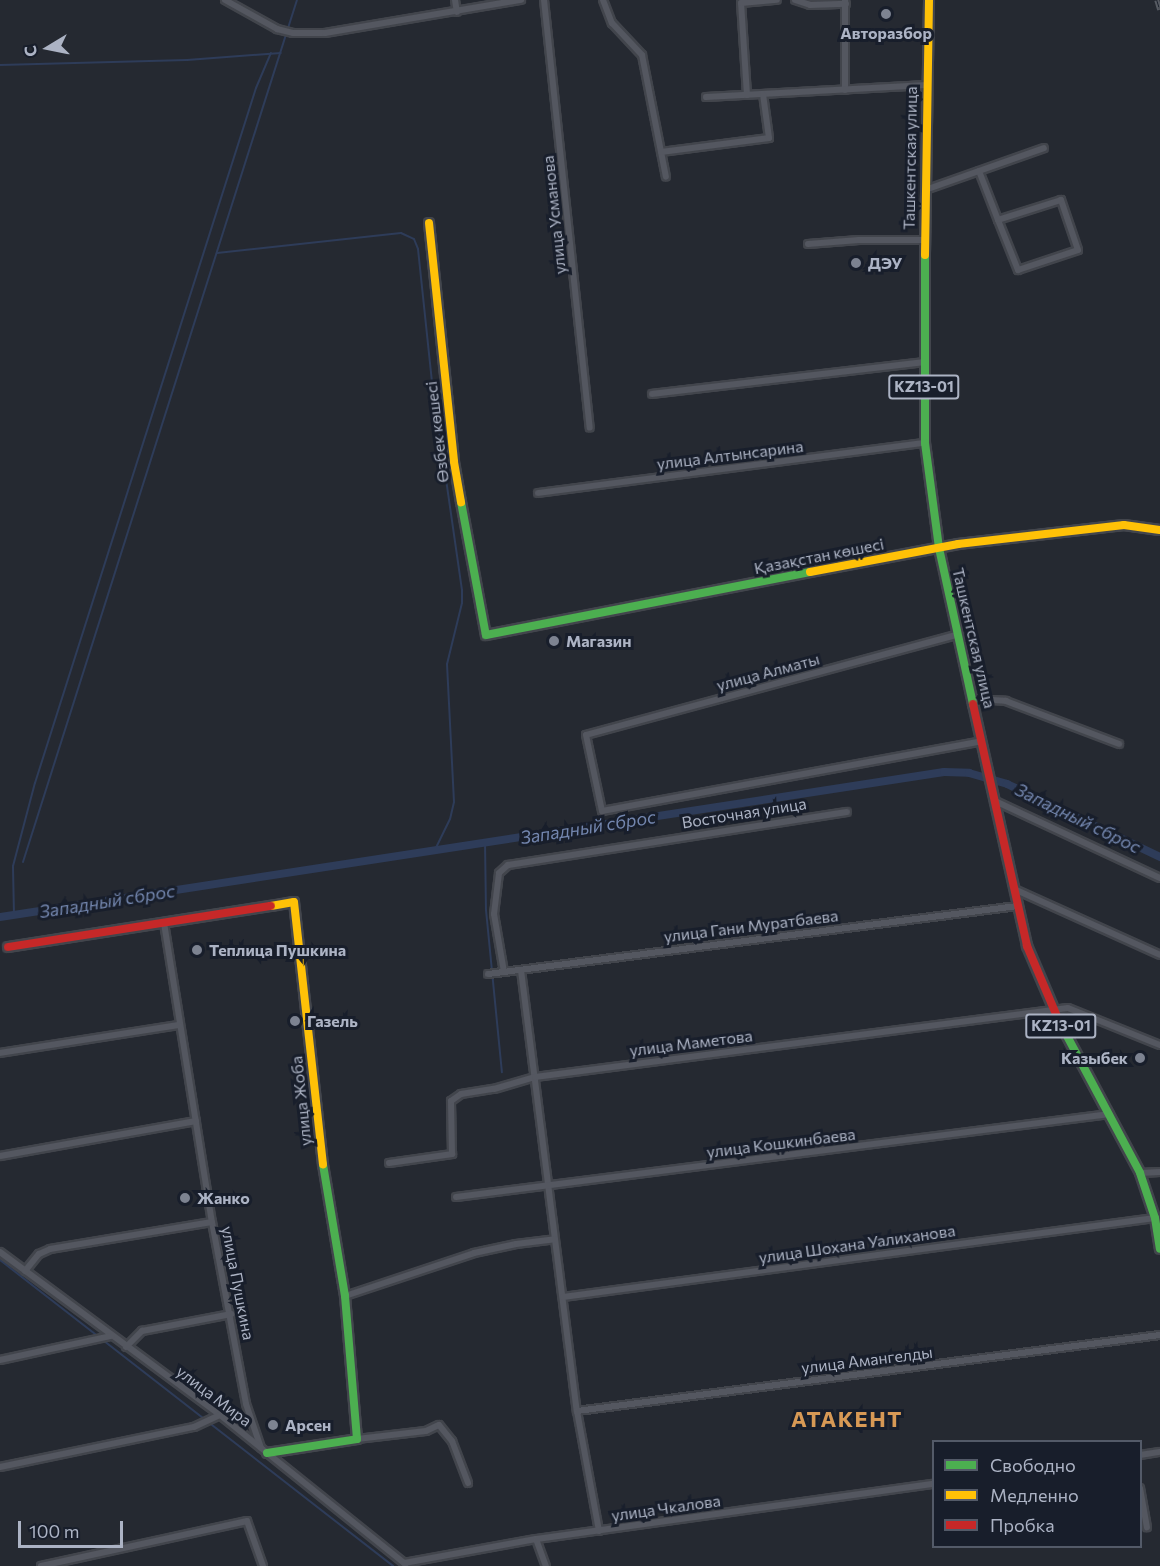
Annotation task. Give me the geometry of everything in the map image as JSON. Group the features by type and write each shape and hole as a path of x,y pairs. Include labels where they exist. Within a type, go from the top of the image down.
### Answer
{"street":[{"path":"225,0 262,22 293,33 360,29 521,0"},
{"path":"455,0 457,12"},
{"name":"улица Усманова","path":"544,0 590,428"},
{"path":"603,0 612,23 642,55 666,177"},
{"path":"747,95 741,3 777,0"},
{"path":"795,0 810,4 846,2 845,90"},
{"name":"Ташкентская улица","path":"928,0 924,240 925,443 939,548 956,635 988,767 1027,946 1053,1011 1110,1113 1140,1173 1155,1218 1160,1249"},
{"path":"706,97 927,86"},
{"path":"661,152 769,138 764,94"},
{"path":"925,191 1044,148"},
{"path":"979,171 998,220 1018,270 1078,250 1061,200 998,220"},
{"name":"Өзбек көшесі","path":"429,223 454,462 486,635"},
{"path":"808,244 859,240 924,240"},
{"path":"652,394 924,362"},
{"name":"улица Алтынсарина","path":"538,493 925,443"},
{"name":"Қазақстан көшесі","path":"486,635 939,548 1124,525 1160,530"},
{"name":"улица Алматы","path":"602,811 586,735 956,635"},
{"path":"972,699 1006,700 1119,744"},
{"name":"Восточная улица","path":"602,811 982,741"},
{"path":"995,801 1160,878"},
{"name":"Восточная улица","path":"504,972 494,914 499,873 508,865 847,812"},
{"path":"1013,889 1160,955"},
{"name":"улица Жоба","path":"164,923 294,902 326,1191 345,1296 357,1439"},
{"name":"улица Гани Муратбаева","path":"488,974 1017,906"},
{"path":"8,948 164,923"},
{"name":"улица Пушкина","path":"164,923 212,1222 246,1404 264,1450"},
{"path":"521,970 577,1411 599,1531"},
{"name":"улица Маметова","path":"389,1163 452,1154 451,1101 461,1094 494,1089 535,1077 1068,1008 1160,1045"},
{"path":"0,1053 179,1025"},
{"name":"улица Кошкинбаева","path":"456,1197 549,1187 1110,1113"},
{"path":"0,1156 196,1121"},
{"path":"1140,1173 1160,1172"},
{"name":"улица Шохана Уалиханова","path":"562,1297 1155,1218"},
{"path":"25,1271 39,1254 50,1249 212,1222"},
{"path":"345,1296 474,1253 555,1239"},
{"name":"улица Мира","path":"0,1252 219,1415 406,1564"},
{"path":"126,1347 142,1331 231,1314"},
{"name":"улица Амангелды","path":"577,1411 1160,1335"},
{"path":"0,1360 111,1336"},
{"path":"0,1467 194,1427 219,1415"},
{"path":"264,1450 426,1431 439,1425 452,1441 468,1483"},
{"path":"1142,1455 1160,1452"},
{"name":"улица Чкалова","path":"406,1564 536,1539 932,1484"},
{"path":"1142,1499 1147,1527"},
{"path":"41,1566 247,1521 263,1566"},
{"path":"536,1539 546,1566"}],"waterway":[{"path":"23,862 297,0"},
{"path":"14,915 13,866 35,783 256,88 271,53"},
{"path":"0,65 187,60 281,53"},
{"path":"217,253 401,233 414,239 418,249 432,382 462,590 462,603 447,664 454,802 450,819 436,848"},
{"name":"Западный сброс","path":"0,917 944,772 969,773 1007,784 1160,857"},
{"path":"485,841 486,910 502,1072"},
{"path":"0,1260 393,1566"}],"railway":[{"path":"1157,0 1160,10"}],"traffic: fast":[{"path":"925,255 925,443 939,548 973,704"},
{"path":"461,502 486,635 810,572"},
{"path":"1059,1021 1140,1173 1155,1218 1160,1249"},
{"path":"267,1453 357,1439 345,1296 323,1164"}],"traffic: slow":[{"path":"925,255 929,0"},
{"path":"429,223 454,462 461,502"},
{"path":"810,572 958,544 1124,525 1160,530"},
{"path":"271,906 294,902 323,1164"}],"traffic: jam":[{"path":"973,704 1027,946 1059,1021"},
{"path":"8,947 271,906"}],"place":[{"name":"Авторазбор","path":"886,14"},
{"name":"ДЭУ","path":"856,263"},
{"name":"Магазин","path":"554,641"},
{"name":"Теплица Пушкина","path":"197,950"},
{"name":"Газель","path":"295,1021"},
{"name":"Казыбек","path":"1140,1058"},
{"name":"Жанко","path":"185,1198"},
{"name":"Арсен","path":"273,1425"}],"district":[{"name":"АТАКЕНТ","path":"847,1419"}]}
